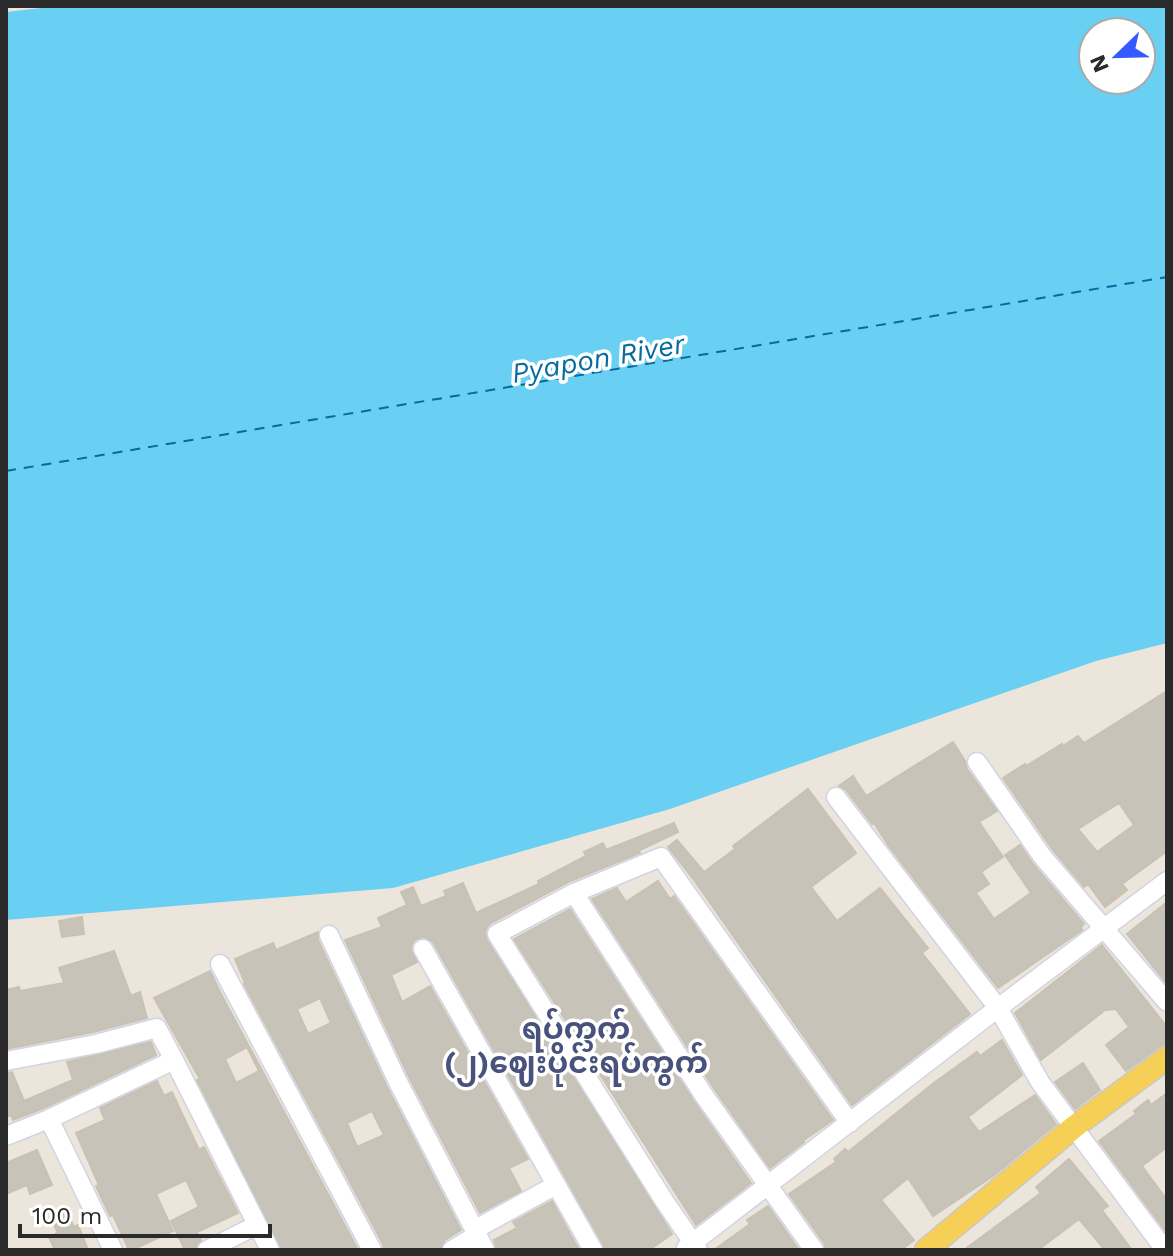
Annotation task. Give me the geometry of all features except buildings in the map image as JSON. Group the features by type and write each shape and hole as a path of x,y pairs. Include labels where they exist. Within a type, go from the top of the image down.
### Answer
{"main road":[{"path":"926,1250 1074,1127 1167,1058"}],"street":[{"path":"977,762 1042,856 1167,1002"},
{"path":"836,797 998,1008 1040,1082 1165,1250"},
{"path":"850,1123 661,857 574,893 497,934 692,1248 998,1008 1167,881"},
{"path":"574,893 695,1082 814,1250"},
{"path":"329,935 398,1082 479,1239"},
{"path":"423,949 593,1250"},
{"path":"220,964 372,1250"},
{"path":"6,1061 96,1044 157,1028 270,1250"},
{"path":"6,1136 174,1060"},
{"path":"49,1119 113,1250"},
{"path":"452,1250 479,1239 556,1185"},
{"path":"207,1250 257,1225"}],"water":[{"name":"Pyapon River","path":"59,6 1167,6 1167,643 1096,661 670,809 393,888 6,920 6,12"}],"ferry route":[{"path":"6,471 1167,277"}],"district":[{"name":"ရပ်ကွက် (၂)ဈေးပိုင်းရပ်ကွက်","path":"576,1046"}]}
